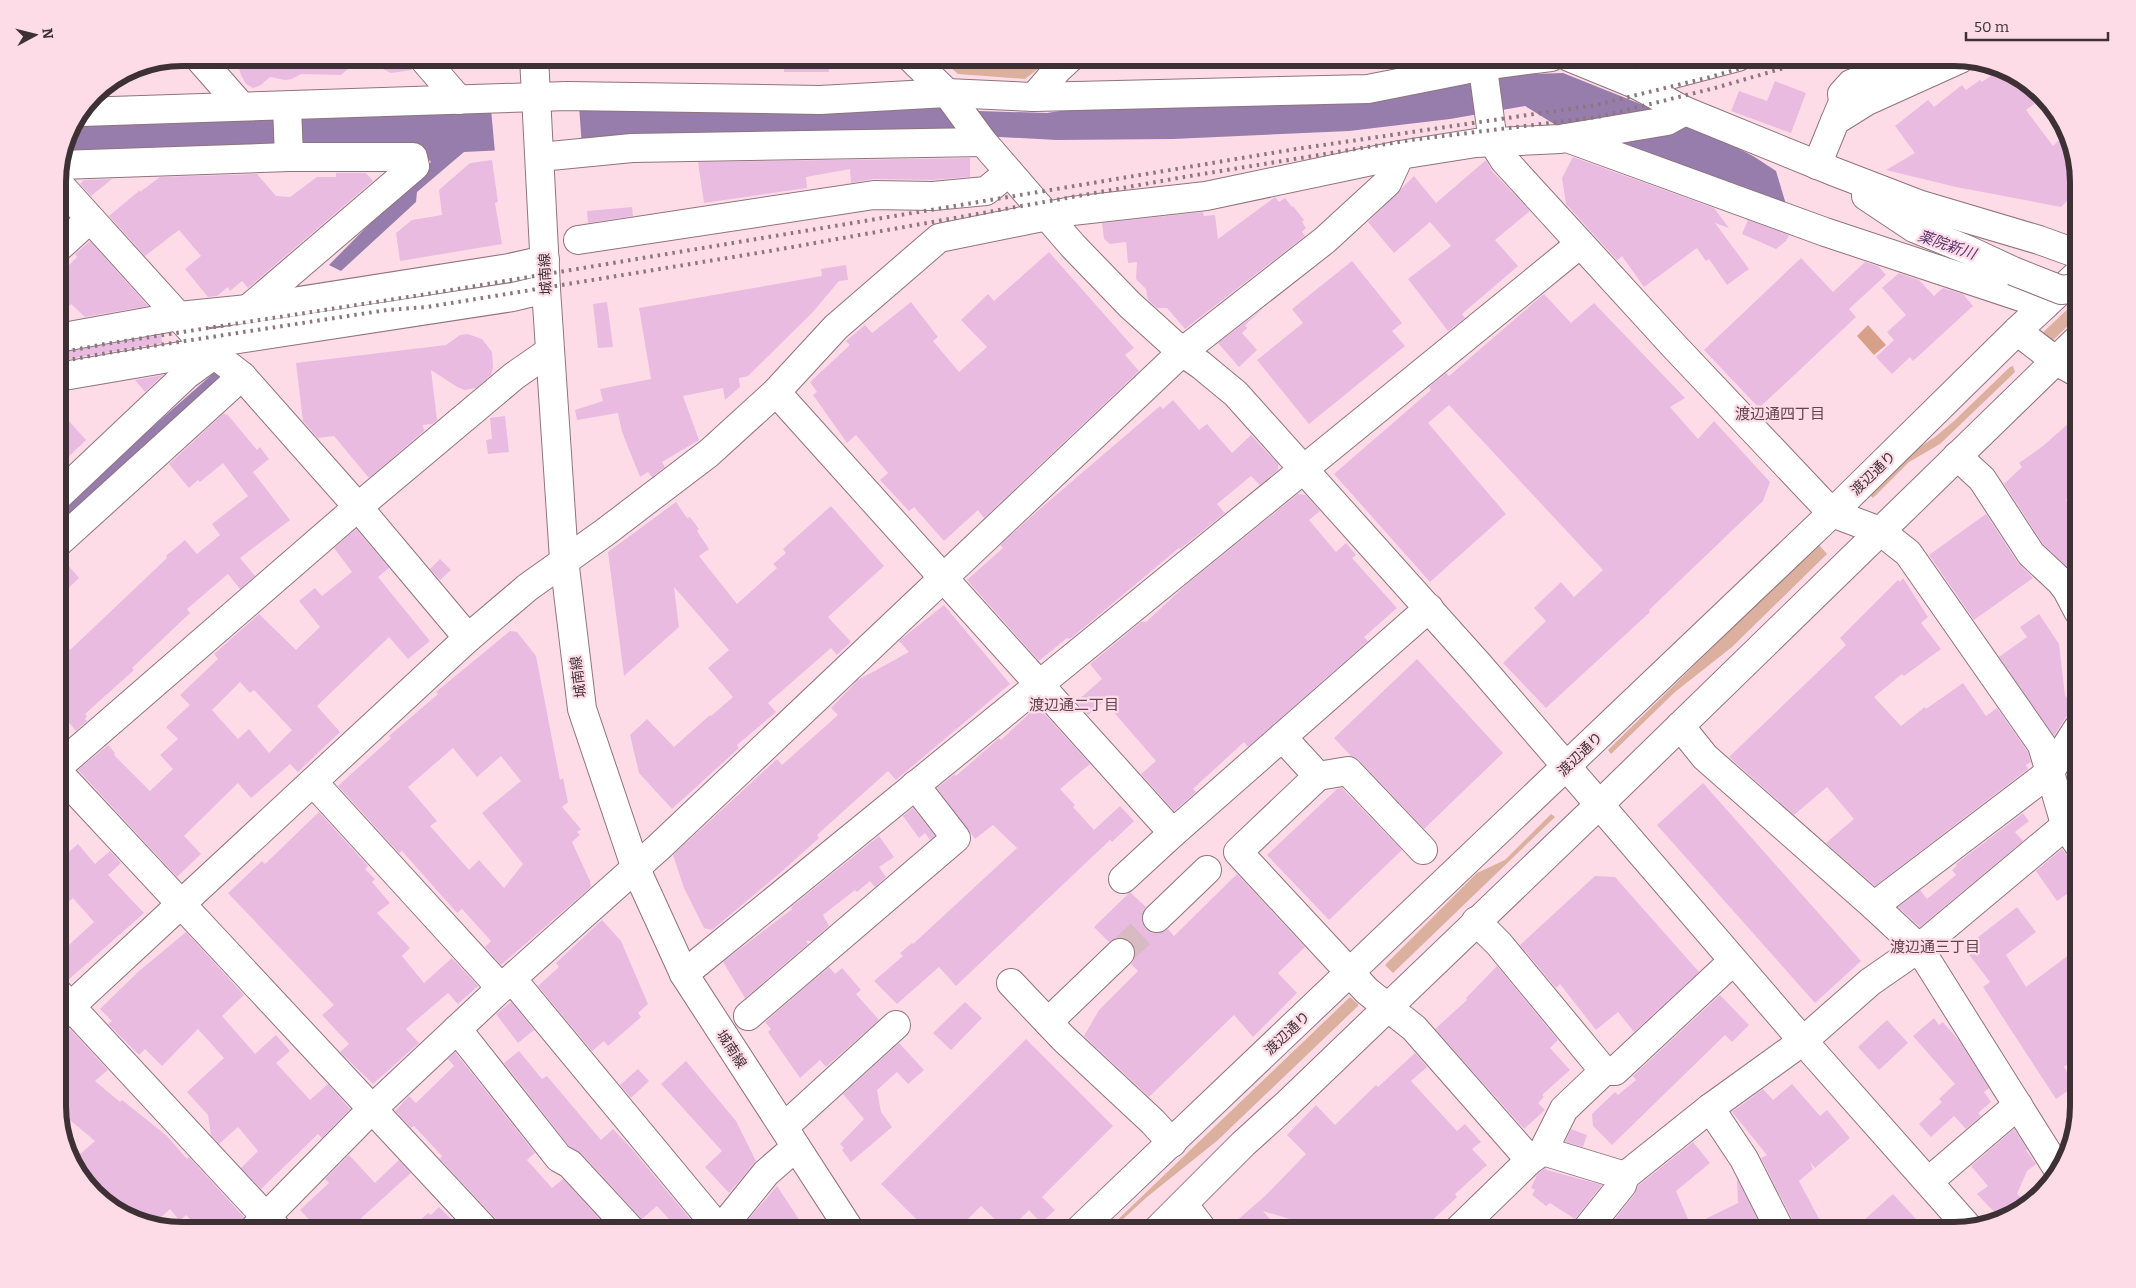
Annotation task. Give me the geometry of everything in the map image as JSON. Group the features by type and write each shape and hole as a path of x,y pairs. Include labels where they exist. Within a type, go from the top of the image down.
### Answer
{"street":[{"path":"205,66 241,106"},
{"path":"429,66 459,100"},
{"name":"城南線","path":"535,66 546,289 564,559 582,709 636,869 684,974 845,1222"},
{"path":"918,66 951,99 982,141 1130,305 1182,352 1236,394 1304,469 1568,766 1733,961 1963,1221"},
{"path":"1034,97 1062,66"},
{"path":"91,112 241,106 288,110 459,100 538,102 951,99 1368,89 1487,66 1492,129 1504,160 1674,346 1832,512 1880,531 1908,553 2042,745 2049,773 2070,819"},
{"path":"1589,66 1635,84 1681,113 1834,174 1921,205 2070,251"},
{"path":"1635,84 1706,66"},
{"path":"1834,174 1846,101 1904,66"},
{"path":"1846,101 1922,66"},
{"path":"1846,101 1867,101 1944,66"},
{"path":"288,110 289,154"},
{"path":"1562,138 1667,121 1681,113"},
{"path":"66,1003 181,904 468,638 564,559 604,533 709,453 776,392 836,327 939,238 1072,211 1206,196 1400,155 1476,143 1492,129 1562,138 1835,235 2062,291"},
{"path":"540,153 632,148 982,141"},
{"path":"67,165 289,154 413,157 415,166 248,309"},
{"path":"270,1222 372,1108 507,983 636,869 944,580 957,564 1182,352 1325,240 1387,184 1400,155"},
{"path":"578,240 874,195 933,196 986,191 1009,172"},
{"path":"1834,174 1914,228 1968,250 2024,277 2062,291"},
{"path":"66,192 210,350 242,376 358,507 468,638"},
{"path":"66,241 90,219"},
{"path":"684,974 1580,244"},
{"path":"66,337 179,316 248,309 509,268 545,260"},
{"path":"66,376 513,297 546,289"},
{"name":"渡辺通り","path":"1088,1222 1568,766 2017,331 2062,291"},
{"path":"1166,1222 1243,1144 1600,804 1957,456 2067,367 2017,331"},
{"path":"66,488 210,350"},
{"path":"66,760 358,507 514,376 550,351"},
{"path":"66,536 242,376"},
{"path":"776,392 1173,833"},
{"path":"1957,456 1982,479 2031,554 2060,581 2070,596"},
{"path":"1123,879 1429,608"},
{"path":"1680,726 1704,757 1874,906 1918,948 2054,1163"},
{"path":"1282,737 1318,776"},
{"path":"1874,906 2049,773 2070,740"},
{"path":"1423,850 1348,771 1318,776 1238,852 1367,992 1414,1028 1537,1156 1625,1176"},
{"path":"66,781 478,1222"},
{"path":"313,782 507,983 713,1222"},
{"path":"748,1016 956,838 915,785"},
{"path":"1592,1222 1622,1185 1625,1176 1710,1108 1803,1041 1870,982 1918,948 2070,831"},
{"path":"1157,918 1206,870"},
{"path":"1476,921 1499,944 1604,1071"},
{"path":"1048,1022 1120,953"},
{"path":"1467,1222 1537,1156 1564,1109 1604,1071 1615,1071 1733,961"},
{"path":"1011,983 1048,1022 1153,1122 1172,1143"},
{"path":"66,1010 262,1222"},
{"path":"726,1222 766,1173 790,1137 896,1025"},
{"path":"457,1029 559,1158 570,1164 624,1222"},
{"path":"1929,1181 2018,1105"},
{"path":"1710,1108 1744,1159 1776,1222"},
{"path":"1184,1205 1197,1222"}],"shaded area":[{"path":"949,66 1042,66 1025,79 958,74"},
{"path":"1563,73 1688,123 1763,161 2070,306 1559,127 1525,106 1450,119 1349,131 1173,139 1057,140 963,135 582,146 464,152 417,192 416,202 341,271 329,265 431,162 423,153 69,155 83,123 143,118 487,110 940,104 979,111 1047,113 1092,106 1497,75"},
{"path":"2070,307 2070,324 2047,346 2036,339"},
{"path":"1868,325 1886,345 1874,355 1857,336"},
{"path":"2013,366 2015,372 1940,444 1909,462 1873,498 1869,494 1906,456 1935,437"},
{"path":"216,371 227,384 66,526 66,503"},
{"path":"1818,544 1827,554 1732,647 1675,692 1611,754 1608,750"},
{"path":"1551,814 1555,817 1393,973 1385,965 1477,873 1505,860"},
{"path":"1350,997 1358,1004 1218,1140 1147,1197 1120,1222 1115,1222"}],"pier":[{"path":"579,106 582,147 495,153 491,109"},
{"path":"1738,146 1764,159 2070,267 2070,308 1969,269 1788,211 1776,171"}],"building":[{"path":"238,66 351,66 341,75 301,74 292,79 285,80 270,77 261,85 253,88 246,84"},
{"path":"377,66 410,66 412,70 391,73"},
{"path":"784,66 829,66 829,72 784,72"},
{"path":"1994,74 2025,90 2037,102 2026,110 2053,146 2061,138 2068,159 2070,198 2061,207 1956,187 1886,170 1915,153 1895,126 1928,100 1934,107 1962,85 1966,90 1980,80 1982,82"},
{"path":"1775,81 1806,93 1791,133 1731,111 1739,91 1767,101"},
{"path":"1573,157 1714,208 1729,228 1715,223 1749,269 1727,285 1709,259 1706,261 1697,248 1644,287 1622,256 1617,260 1566,204 1562,178"},
{"path":"970,158 970,177 932,180 874,179 851,183 850,169 806,177 807,188 704,203 698,162"},
{"path":"492,160 498,202 495,203 502,244 400,261 396,233 412,220 442,215 439,190 470,163"},
{"path":"1486,160 1492,171 1530,211 1495,240 1518,266 1462,314 1465,318 1448,331 1408,279 1451,246 1430,222 1394,253 1368,222 1414,176 1436,203"},
{"path":"336,173 366,173 373,181 248,288 242,281 230,291 228,287 217,296 208,297 185,269 201,256 179,230 145,256 109,216 140,190 140,192 160,177 257,174 276,196 290,197 317,177 336,177"},
{"path":"112,179 91,196 80,184 84,180"},
{"path":"1275,197 1279,202 1285,198 1304,220 1302,222 1306,228 1302,232 1305,236 1185,329 1167,308 1157,308 1148,300 1146,289 1136,279 1137,262 1128,263 1126,242 1110,244 1104,239 1102,223 1203,212 1204,216 1215,215 1218,239"},
{"path":"632,207 633,216 588,223 587,211"},
{"path":"1748,220 1789,235 1786,241 1776,249 1742,234"},
{"path":"90,241 148,306 85,317 71,304 66,309 66,268 77,257 75,254"},
{"path":"1049,252 1134,348 1125,355 1139,371 984,518 978,510 944,541 914,507 909,511 880,480 888,473 856,435 847,443 813,395 817,392 810,382 850,345 846,341 865,325 872,333 911,302 938,337 933,341 959,372 987,347 961,320 988,294 994,301"},
{"path":"1801,258 1833,292 1865,262 1878,266 1886,275 1849,309 1856,317 1759,408 1704,350"},
{"path":"1352,261 1402,323 1392,331 1405,346 1309,424 1257,360 1303,323 1292,309"},
{"path":"846,265 848,280 839,281 812,313 748,376 739,378 740,387 725,400 723,388 683,396 699,440 662,462 665,467 652,477 648,472 640,477 622,432 618,413 577,420 575,410 603,401 600,389 651,379 639,308 822,276 821,269"},
{"path":"1899,273 1919,280 1934,296 1943,288 1963,294 1973,306 1913,361 1910,357 1892,374 1876,357 1894,340 1887,332 1906,315 1882,288"},
{"path":"1544,294 1571,323 1594,303 1685,398 1670,407 1698,439 1714,421 1770,482 1763,501 1649,610 1650,612 1546,708 1503,663 1546,621 1534,608 1561,582 1574,597 1603,570 1449,405 1428,423 1506,514 1430,582 1334,474 1431,390 1429,387 1446,373 1449,376"},
{"path":"607,302 613,347 598,348 593,304"},
{"path":"1264,308 1245,325 1247,328 1242,333 1257,350 1239,367 1218,343"},
{"path":"468,334 482,339 492,352 493,367 491,375 476,388 465,390 431,370 437,420 432,424 423,425 424,431 369,478 334,436 318,438 303,421 296,363 446,345 460,335"},
{"path":"161,335 162,343 66,360 66,352"},
{"path":"163,375 145,392 135,380"},
{"path":"1173,400 1199,430 1207,424 1232,453 1251,435 1278,464 1278,470 1260,485 1251,476 1217,504 1225,513 1179,548 1070,639 1067,638 1039,661 967,580 1003,548 1000,545 1034,514 1160,406 1163,409"},
{"path":"224,413 227,414 257,450 260,447 269,459 253,472 290,520 240,558 255,576 240,589 228,574 187,609 190,613 132,668 134,670 85,714 87,721 76,731 66,719 66,646 70,650 167,558 166,556 185,540 197,554 220,535 212,524 248,496 223,463 200,482 198,480 189,488 169,464"},
{"path":"505,416 509,452 488,454 486,440 492,439 490,418"},
{"path":"66,418 86,440 66,459"},
{"path":"2070,422 2070,496 2066,500 2070,506 2070,571 2043,544 2004,484 2022,467 2019,463 2043,446"},
{"path":"1298,494 1306,495 1320,511 1309,520 1336,552 1346,543 1356,555 1352,558 1397,608 1364,637 1368,641 1248,747 1244,742 1193,789 1196,792 1174,811 1141,774 1156,761 1104,701 1088,715 1076,702 1102,679 1090,664 1141,622 1146,622 1187,584"},
{"path":"676,502 687,518 690,517 699,529 697,531 709,549 699,556 737,604 777,568 773,564 786,553 783,549 831,506 884,566 828,617 851,642 837,655 831,648 768,703 776,712 737,745 739,748 672,809 639,773 630,735 647,719 674,747 711,716 733,697 708,668 729,650 674,587 679,627 624,676 608,552"},
{"path":"1986,514 2018,563 2033,578 1974,620 1929,555"},
{"path":"356,529 389,568 378,577 430,641 408,659 389,637 317,706 340,732 298,772 290,764 251,798 238,783 184,836 201,854 177,877 78,770 108,745 115,753 114,755 150,791 173,769 160,755 178,739 166,727 190,705 180,695 218,659 214,654 259,614 296,650 320,627 299,601 315,588 322,596 352,572 334,548","holes":["240,682 250,693 254,690 292,730 269,753 249,729 238,739 212,710"]},
{"path":"440,559 451,570 440,580 430,569"},
{"path":"66,563 79,578 66,590"},
{"path":"1903,578 1928,617 1921,623 1941,649 1904,676 1902,674 1874,697 1901,726 1925,707 1926,709 1963,683 1986,716 1997,708 2028,752 2031,762 2026,765 2028,769 1875,886 1826,843 1854,819 1827,787 1794,815 1729,757 1846,645 1840,638 1898,580 1900,582"},
{"path":"944,605 1010,684 896,780 888,771 817,835 819,838 779,874 712,930 704,928 684,888 673,855 777,759 782,765 838,715 831,708 858,680 909,652 899,641"},
{"path":"2039,614 2059,644 2065,695 2070,702 2070,711 2054,736 1999,657 2027,637 2020,627"},
{"path":"510,631 517,632 536,656 560,780 563,778 568,802 562,807 581,829 577,832 580,835 572,842 591,887 501,965 485,947 491,941 462,909 457,913 402,851 399,853 338,786 391,738 389,736 438,694 436,692","holes":["453,748 477,777 501,756 521,781 482,813 523,864 504,888 479,860 469,870 430,826 437,821 408,787"]},
{"path":"1417,659 1503,753 1424,829 1359,760 1351,756 1334,738"},
{"path":"1034,709 1041,710 1090,764 1060,789 1075,805 1073,807 1094,830 1120,806 1134,821 1112,842 1110,840 956,986 939,967 897,1004 874,981 903,956 900,953 913,944 1017,848 993,825 975,839 937,788 955,774 956,776 999,738 1001,740"},
{"path":"1703,783 1861,961 1815,1003 1657,825"},
{"path":"1342,788 1402,850 1329,920 1267,855 1337,789"},
{"path":"913,808 935,836 930,840 925,833 919,838 903,816"},
{"path":"319,812 368,866 365,869 375,879 372,882 390,903 377,913 410,948 402,956 424,983 452,958 478,986 458,1004 448,993 406,1029 419,1043 373,1084 340,1052 349,1044 322,1015 334,1005 228,893 262,861 265,864"},
{"path":"2023,813 2029,821 2015,832 2023,841 1920,927 1898,907 1920,890 1927,899 1956,875 1952,870 1957,866 1956,864"},
{"path":"879,836 894,857 879,867 886,877 875,887 870,881 857,892 855,890 823,915 829,926 812,941 806,941 808,944 745,998 723,962 792,909 791,907"},
{"path":"78,844 95,864 110,851 121,863 108,875 144,913 67,981 66,948 94,922 73,898 66,904 66,854"},
{"path":"2062,849 2070,860 2070,892 2057,901 2036,871"},
{"path":"1237,874 1305,947 1278,973 1297,993 1253,1037 1234,1015 1149,1097 1084,1036 1099,1010 1138,971 1131,964 1135,958 1135,950 1131,942 1125,938 1117,938 1109,942 1094,927 1130,892 1146,907 1142,913 1142,921 1146,929 1152,933 1160,933 1168,929 1174,936"},
{"path":"1595,876 1615,877 1699,972 1634,1032 1618,1012 1596,1030 1560,984 1556,988 1520,945"},
{"path":"2017,907 2036,932 2006,955 2026,987 2070,954 2070,1062 2064,1067 2070,1076 2070,1089 2056,1099 1983,987 1990,982 1964,948"},
{"path":"602,920 621,941 648,1004 638,1013 641,1017 608,1046 604,1041 592,1051 538,986 559,967 556,963"},
{"path":"186,932 244,995 222,1016 255,1054 276,1035 290,1051 276,1063 310,1100 328,1084 350,1109 322,1138 318,1134 261,1189 241,1168 258,1151 238,1127 219,1144 211,1135 208,1115 187,1092 224,1058 198,1029 162,1066 145,1049 139,1055 108,1024 112,1021 100,1009 138,972"},
{"path":"1497,966 1558,1040 1550,1048 1570,1070 1542,1095 1544,1097 1538,1103 1545,1110 1524,1129 1435,1029 1467,1000 1466,998"},
{"path":"829,967 835,974 842,968 861,990 856,994 879,1020 826,1067 820,1060 800,1078 768,1032 771,1029 765,1022"},
{"path":"1720,995 1749,1025 1732,1042 1725,1035 1612,1145 1593,1126 1592,1114 1615,1092 1618,1095 1636,1080 1633,1076"},
{"path":"511,1002 534,1030 518,1043 496,1014"},
{"path":"965,1002 982,1018 951,1050 933,1033"},
{"path":"1934,1018 1939,1025 1943,1022 1960,1042 1989,1088 1984,1092 1991,1102 1978,1113 1981,1116 1966,1129 1954,1116 1931,1137 1919,1124 1942,1102 1939,1099 1955,1084 1913,1036"},
{"path":"1887,1020 1908,1043 1879,1070 1858,1047"},
{"path":"70,1029 108,1070 95,1081 120,1102 122,1100 167,1136 187,1159 189,1157 244,1217 240,1222 193,1222 186,1215 180,1221 170,1209 159,1219 152,1218 124,1206 100,1188 90,1177 78,1156 95,1141 66,1117 66,1033"},
{"path":"1026,1039 1113,1126 1042,1197 1055,1210 1042,1222 1029,1210 1017,1222 998,1222 981,1206 965,1222 919,1222 881,1184"},
{"path":"899,1043 924,1070 908,1084 897,1072 877,1090 881,1112 892,1127 851,1162 840,1144 864,1119 843,1094"},
{"path":"519,1051 542,1079 547,1076 601,1140 613,1129 691,1220 689,1222 672,1222 657,1206 642,1219 581,1153 569,1146 504,1063"},
{"path":"455,1052 535,1153 527,1160 552,1188 563,1179 603,1222 497,1222 440,1159 442,1156 414,1126 411,1128 395,1111 409,1096 416,1103 454,1066 448,1059"},
{"path":"1415,1053 1427,1067 1411,1081 1457,1131 1465,1124 1481,1142 1472,1149 1487,1165 1455,1194 1457,1197 1430,1222 1300,1222 1263,1211 1272,1222 1235,1222 1265,1196 1306,1154 1287,1135 1316,1105 1335,1125 1376,1085 1378,1087"},
{"path":"686,1061 736,1121 756,1161 729,1193 705,1167 722,1151 661,1084"},
{"path":"638,1069 649,1081 631,1098 620,1085"},
{"path":"1792,1084 1820,1116 1827,1110 1850,1138 1815,1168 1810,1162 1813,1169 1799,1181 1821,1222 1793,1222 1761,1158 1767,1155 1732,1112 1763,1089 1773,1100"},
{"path":"1571,1129 1587,1135 1583,1147 1565,1142"},
{"path":"2014,1129 2036,1164 2027,1171 2017,1194 2023,1199 1996,1214 1977,1194 1988,1186 1971,1166"},
{"path":"1693,1142 1710,1163 1676,1191 1689,1222 1619,1222 1615,1219 1634,1195 1638,1186"},
{"path":"349,1155 375,1183 399,1160 411,1173 357,1222 311,1222 300,1210 329,1183 325,1179"},
{"path":"1545,1168 1602,1185 1575,1219 1550,1203 1546,1206 1532,1195 1535,1190 1531,1188 1537,1175"},
{"path":"1737,1179 1759,1222 1699,1222 1738,1203"},
{"path":"777,1186 801,1222 746,1222"},
{"path":"1893,1194 1919,1222 1864,1222"},
{"path":"439,1207 454,1222 418,1222 428,1213 431,1215"}],"tunnel":[{"path":"1120,953 1157,918"}],"railway":[{"path":"66,351 421,295 1296,149 1596,105 1749,66"},
{"path":"66,361 387,310 427,307 770,251 1184,177 1411,140 1598,117 1715,88 1791,66"}],"district":[{"name":"渡辺通四丁目","path":"1780,414"},
{"name":"渡辺通二丁目","path":"1074,705"},
{"name":"渡辺通三丁目","path":"1935,947"}],"water label":[{"name":"薬院新川","path":"1947,245"}]}
